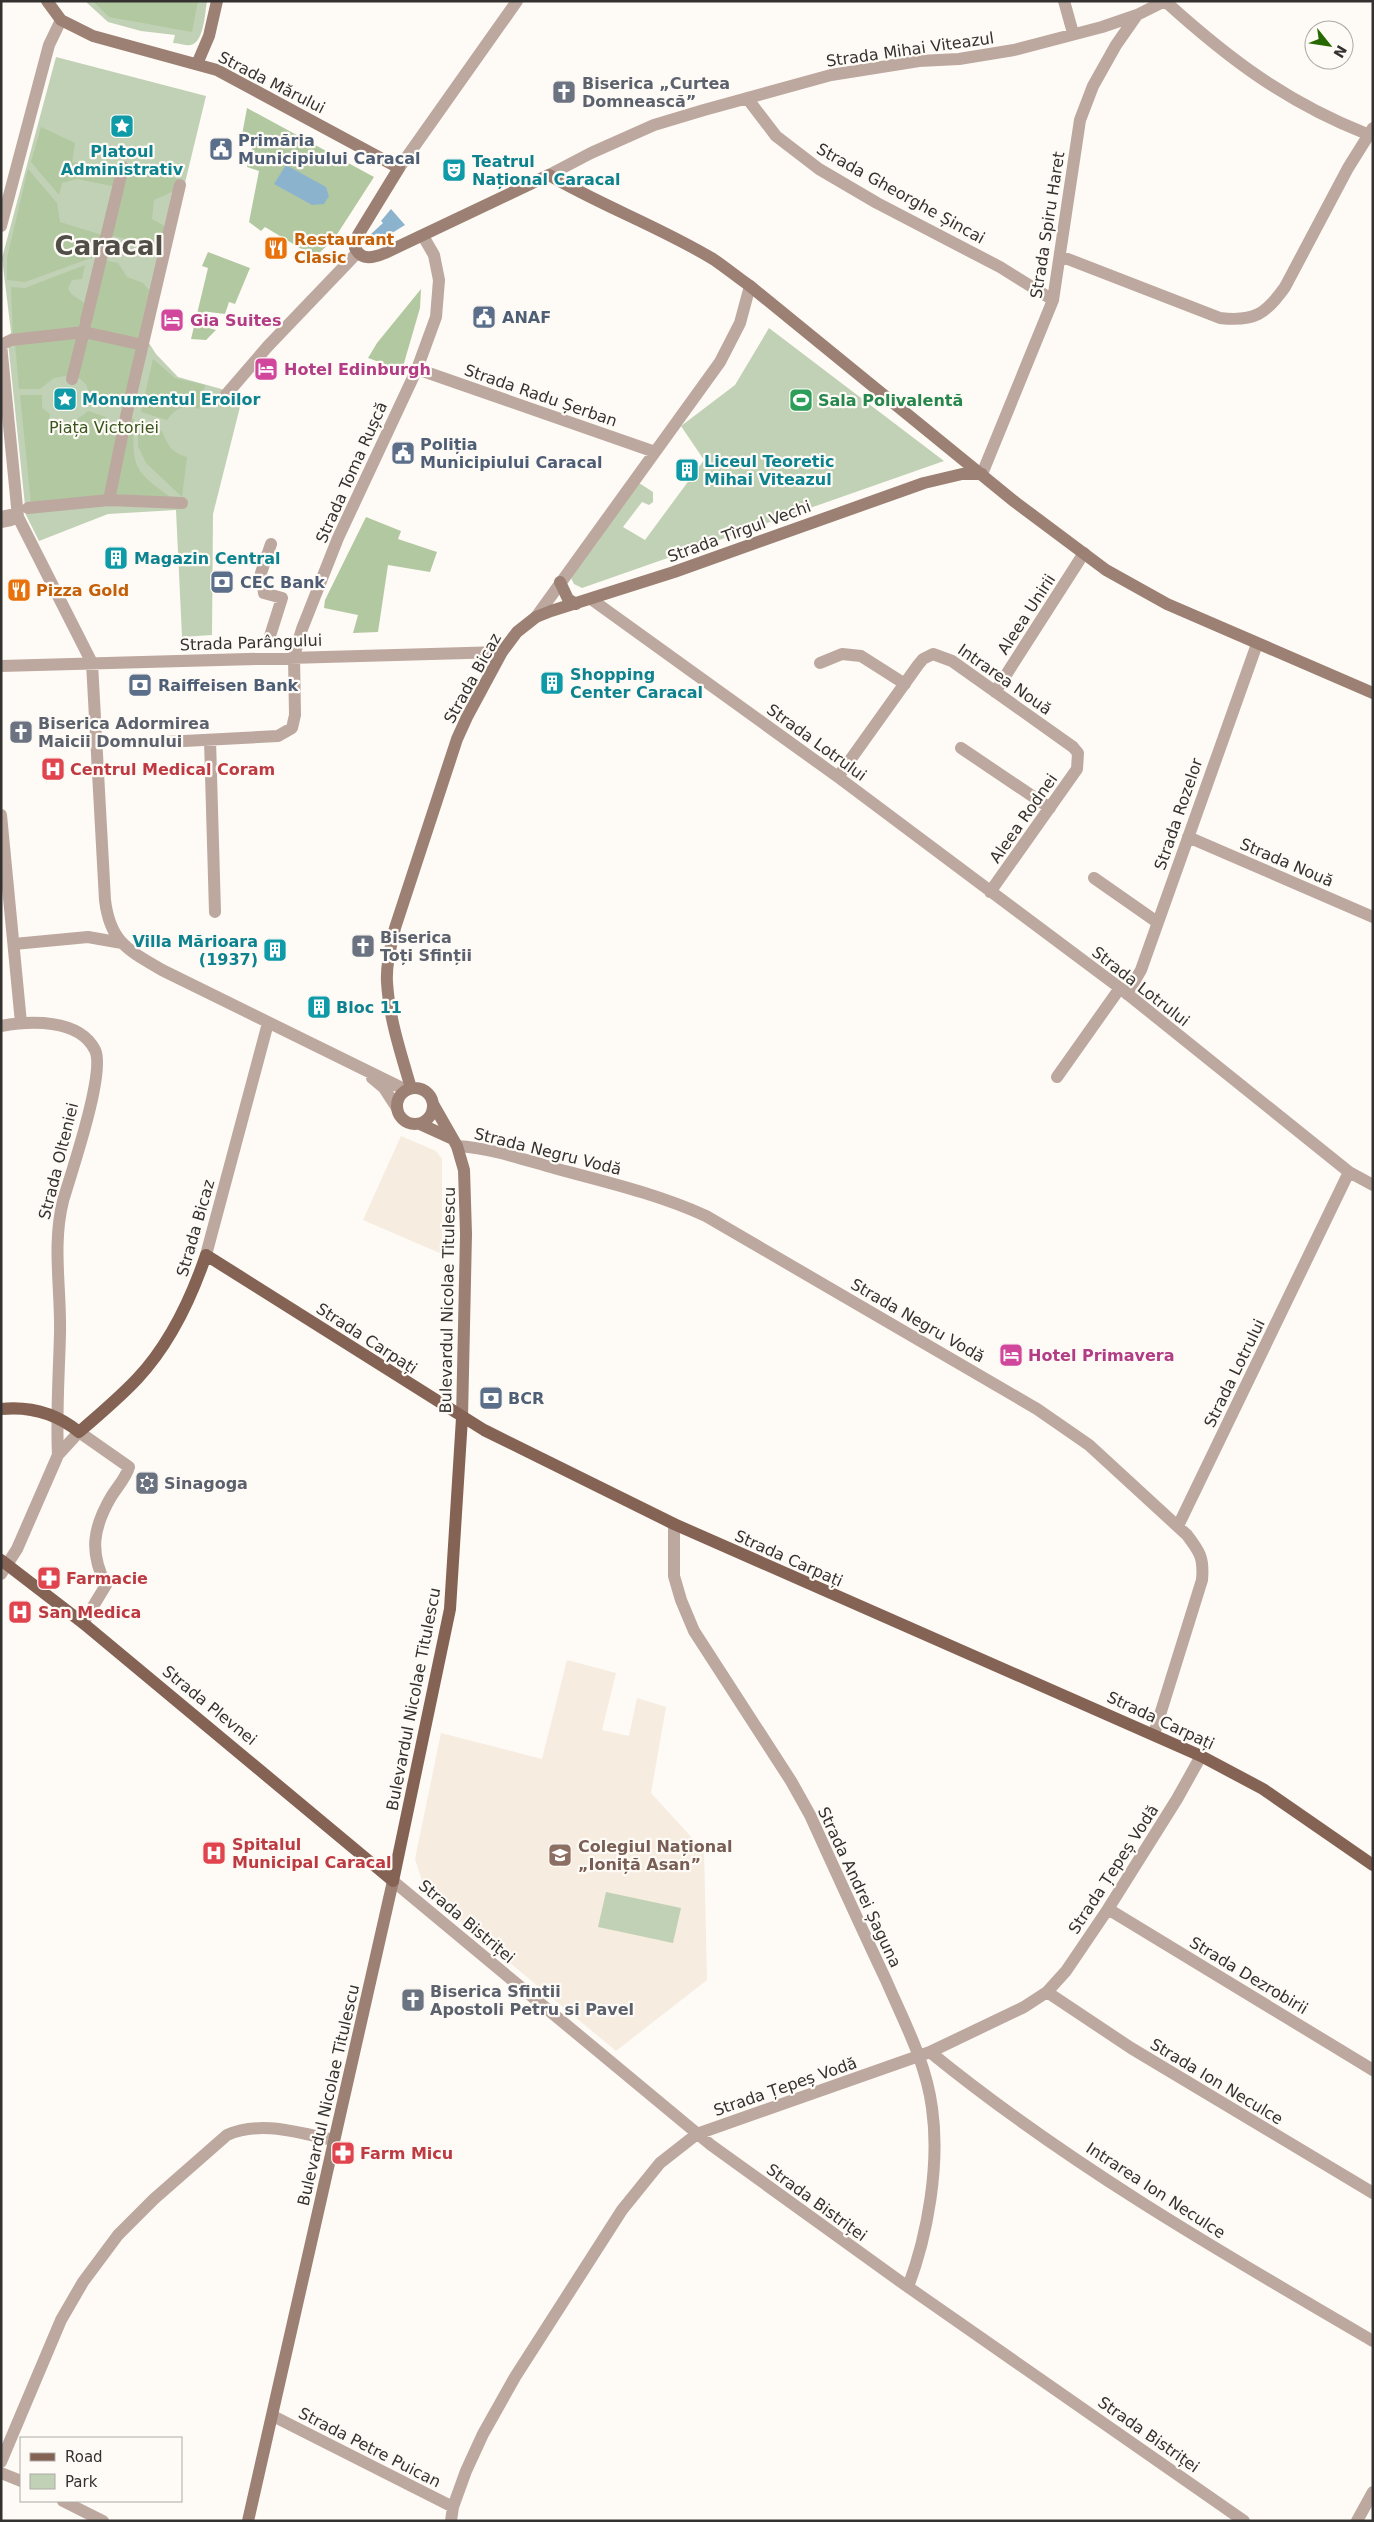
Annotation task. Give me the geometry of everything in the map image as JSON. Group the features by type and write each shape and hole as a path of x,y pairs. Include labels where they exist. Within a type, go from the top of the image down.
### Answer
{"main road":[{"name":"Strada Mărului","path":"47,1 61,20 93,36 217,70 399,168"},
{"path":"197,64 208,36 217,1"},
{"path":"399,168 354,243 358,253 369,258 375,257 549,175 576,191 694,248 750,286 982,474 1084,553 1149,596 1256,644 1373,693"},
{"name":"Strada Tîrgul Vechi","path":"536,617 924,482 962,474 982,474"},
{"path":"560,582 568,599 576,604"},
{"name":"Strada Bicaz","path":"408,1089 389,1005 387,981 388,958 406,889 457,739 502,652 517,632 536,617"},
{"path":"420,1124 430,1116 433,1104 428,1093 423,1089 408,1089 399,1096 396,1108 402,1119 407,1123 420,1124 455,1143"},
{"name":"Bulevardul Nicolae Titulescu","path":"248,2521 394,1881 450,1609 462,1418 464,1170 455,1143 433,1104"},
{"name":"Strada Bicaz","path":"80,1432 127,1389 151,1361 191,1294 206,1255"},
{"name":"Strada Carpați","path":"206,1255 462,1418 674,1524 814,1588 1201,1756 1263,1789 1373,1865"},
{"path":"1,1409 34,1409 56,1415 80,1432"},
{"name":"Strada Plevnei","path":"3,1566 83,1623 394,1881"}],"street":[{"path":"399,168 517,1"},
{"path":"1064,1 1073,33"},
{"path":"1060,256 1220,318 1240,320 1258,316 1274,303 1285,287 1370,131 1332,121 1242,68 1165,1"},
{"name":"Strada Mihai Viteazul","path":"549,175 654,125 747,98 831,75 919,61 959,59 1014,50 1073,33 1102,27 1138,15 1165,1"},
{"name":"Strada Spiru Haret","path":"982,474 1053,300 1080,120 1093,86 1116,45 1138,15"},
{"path":"1,226 48,45 61,20"},
{"name":"Strada Gheorghe Șincai","path":"747,98 781,141 819,169 877,203 1000,267 1053,300"},
{"path":"72,379 123,167"},
{"path":"109,500 180,185"},
{"name":"Strada Toma Rușcă","path":"210,740 278,736 292,728 296,715 294,656 302,629 338,538 417,368 436,318 439,298 438,268 434,255 423,236"},
{"path":"225,396 268,346 358,253"},
{"name":"Strada Bicaz","path":"536,617 730,344 740,323 750,286"},
{"path":"122,943 108,920 105,900 92,663 18,517 1,344 11,340 85,327 143,345"},
{"name":"Strada Radu Șerban","path":"417,368 655,452"},
{"path":"28,508 109,500 182,503"},
{"path":"1,517 10,515 11,520 1,522"},
{"path":"270,636 282,598 264,593 262,573 271,544"},
{"name":"Aleea Unirii","path":"995,692 1084,553"},
{"name":"Strada Lotrului","path":"591,599 838,777 1123,991 1349,1172 1178,1526"},
{"name":"Strada Rozelor","path":"1057,1078 1141,970 1256,644"},
{"name":"Strada Parângului","path":"1,666 294,656 502,652"},
{"path":"820,663 842,654 861,656 905,684"},
{"name":"Intrarea Nouă","path":"838,777 923,659 933,654 952,661 1073,747 1078,753 1080,761"},
{"path":"164,742 210,740 215,912"},
{"path":"961,748 1050,808"},
{"name":"Aleea Rodnei","path":"990,892 1077,769 1080,761"},
{"path":"2,816 6,897 14,944 21,1023"},
{"name":"Strada Nouă","path":"1188,837 1373,917"},
{"path":"1094,878 1157,922"},
{"path":"14,944 88,937 122,943 162,970 360,1069 408,1089"},
{"name":"Strada Olteniei","path":"1,1026 21,1023 56,1024 73,1031 87,1040 94,1048 97,1057 95,1082 57,1227 60,1332 56,1415 58,1454"},
{"name":"Strada Bicaz","path":"206,1255 268,1023"},
{"path":"360,1069 384,1088 396,1108"},
{"name":"Strada Negru Vodă","path":"455,1143 492,1151 625,1187 680,1204 706,1216 1068,1428 1090,1445 1178,1526 1198,1548 1204,1563 1202,1580 1154,1734"},
{"path":"1349,1172 1373,1185"},
{"path":"80,1432 129,1467 111,1497 97,1530 94,1551 96,1567 106,1585 83,1623"},
{"name":"Strada Bicaz","path":"3,1566 58,1454 80,1432"},
{"name":"Strada Andrei Șaguna","path":"674,1524 674,1576 681,1600 694,1631 791,1781 810,1815 925,2054 932,2109 934,2147 928,2214 915,2270 908,2287"},
{"name":"Strada Țepeș Vodă","path":"451,2521 453,2506 483,2434 515,2377 622,2210 660,2163 697,2134 925,2054 1024,2007 1047,1992 1066,1971 1108,1909 1177,1799 1201,1756"},
{"name":"Strada Bistriței","path":"394,1881 697,2134 908,2287 1244,2521"},
{"name":"Strada Dezrobirii","path":"1108,1909 1373,2070"},
{"name":"Strada Ion Neculce","path":"1047,1992 1131,2048 1373,2193"},
{"name":"Intrarea Ion Neculce","path":"925,2054 1119,2188 1234,2260 1373,2341"},
{"path":"1,2462 61,2320 106,2250 154,2199 227,2135 241,2129 270,2128 334,2140"},
{"name":"Strada Petre Puican","path":"273,2416 453,2506"},
{"path":"1,2473 20,2481"},
{"path":"1357,2521 1373,2492"},
{"path":"65,2502 103,2521"}],"shaded area":[{"path":"401,1136 436,1151 442,1159 442,1254 363,1220"},
{"name":"Colegiul Național „Ioniță Asan”","path":"567,1660 616,1673 602,1730 629,1736 637,1698 666,1707 651,1793 704,1851 707,1980 616,2051 426,1893 415,1859 441,1733 542,1759"}],"green space":[{"path":"85,1 207,1 201,34 195,43 188,45 173,43 175,35 141,31 108,22"},
{"path":"93,1 198,1 192,32 109,17"},
{"name":"Piața Victoriei","path":"56,57 206,96 147,340 156,354 178,377 243,395 213,514 212,635 182,637 176,510 108,514 39,541 26,515 8,342 11,332 2,258"},
{"path":"247,108 374,177 334,239 315,257 265,227 261,231 249,222 259,171 247,167 255,137 242,135"},
{"path":"41,127 75,143 72,162 113,170 114,165 122,167 117,187 77,179 62,183 59,195 31,162"},
{"path":"28,169 57,203 60,222 102,235 99,255 25,282 7,280 7,258"},
{"path":"125,170 179,179 176,190 154,200 152,219 166,227 161,247 109,235"},
{"path":"208,252 250,268 235,304 229,302 225,314 209,312 205,327 216,330 206,340 191,339 208,268 202,266"},
{"path":"104,260 118,263 127,277 143,283 149,290 138,339 89,329"},
{"path":"85,265 82,279 72,280 68,288 71,294 86,304 82,331 13,338 11,287 25,288"},
{"path":"421,289 420,308 402,370 368,358 377,343"},
{"path":"769,328 944,461 582,588 574,584 571,578 639,483 653,492 653,502 649,505 642,502 623,527 645,540 704,460 681,426 735,385"},
{"path":"81,335 71,375 54,378 40,389 19,389 15,342"},
{"path":"87,336 138,348 125,407 88,398 86,385 76,376"},
{"path":"153,359 175,378 205,385 199,409 181,408 174,412 167,420 141,412"},
{"path":"20,395 42,395 42,408 50,414 49,424 55,430 64,429 88,411 106,417 110,429 117,434 106,497 31,504"},
{"path":"128,418 134,419 134,449 138,467 143,475 175,500 112,498"},
{"path":"138,426 162,431 171,448 187,457 182,497 146,463 138,446"},
{"path":"366,517 401,531 398,539 437,552 430,572 388,565 378,632 353,633 358,615 324,608 325,600"},
{"path":"606,1892 681,1908 673,1943 598,1927"}],"water":[{"path":"286,165 326,187 329,196 324,204 312,205 274,184"},
{"path":"391,209 405,225 392,233 390,231 377,241 371,234 383,223 381,221"}],"place":[{"name":"Biserica „Curtea Domnească”","path":"564,92"},
{"name":"Platoul Administrativ","path":"122,126"},
{"name":"Primăria Municipiului Caracal","path":"221,149"},
{"name":"Teatrul Național Caracal","path":"454,170"},
{"name":"Restaurant Clasic","path":"276,248"},
{"name":"ANAF","path":"484,317"},
{"name":"Gia Suites","path":"172,320"},
{"name":"Hotel Edinburgh","path":"266,369"},
{"name":"Monumentul Eroilor","path":"65,399"},
{"name":"Sala Polivalentă","path":"801,400"},
{"name":"Poliția Municipiului Caracal","path":"403,453"},
{"name":"Liceul Teoretic Mihai Viteazul","path":"687,470"},
{"name":"Magazin Central","path":"116,558"},
{"name":"CEC Bank","path":"222,582"},
{"name":"Pizza Gold","path":"19,590"},
{"name":"Shopping Center Caracal","path":"552,683"},
{"name":"Raiffeisen Bank","path":"140,685"},
{"name":"Biserica Adormirea Maicii Domnului","path":"21,732"},
{"name":"Centrul Medical Coram","path":"53,769"},
{"name":"Biserica Toți Sfinții","path":"363,946"},
{"name":"Villa Mărioara (1937)","path":"275,950"},
{"name":"Bloc 11","path":"319,1007"},
{"name":"Hotel Primavera","path":"1011,1355"},
{"name":"BCR","path":"491,1398"},
{"name":"Sinagoga","path":"147,1483"},
{"name":"Farmacie","path":"49,1578"},
{"name":"San Medica","path":"20,1612"},
{"name":"Spitalul Municipal Caracal","path":"214,1853"},
{"name":"Colegiul Național „Ioniță Asan”","path":"560,1855"},
{"name":"Biserica Sfintii Apostoli Petru si Pavel","path":"413,2000"},
{"name":"Farm Micu","path":"343,2153"}],"district":[{"name":"Caracal","path":"109,246"}]}
